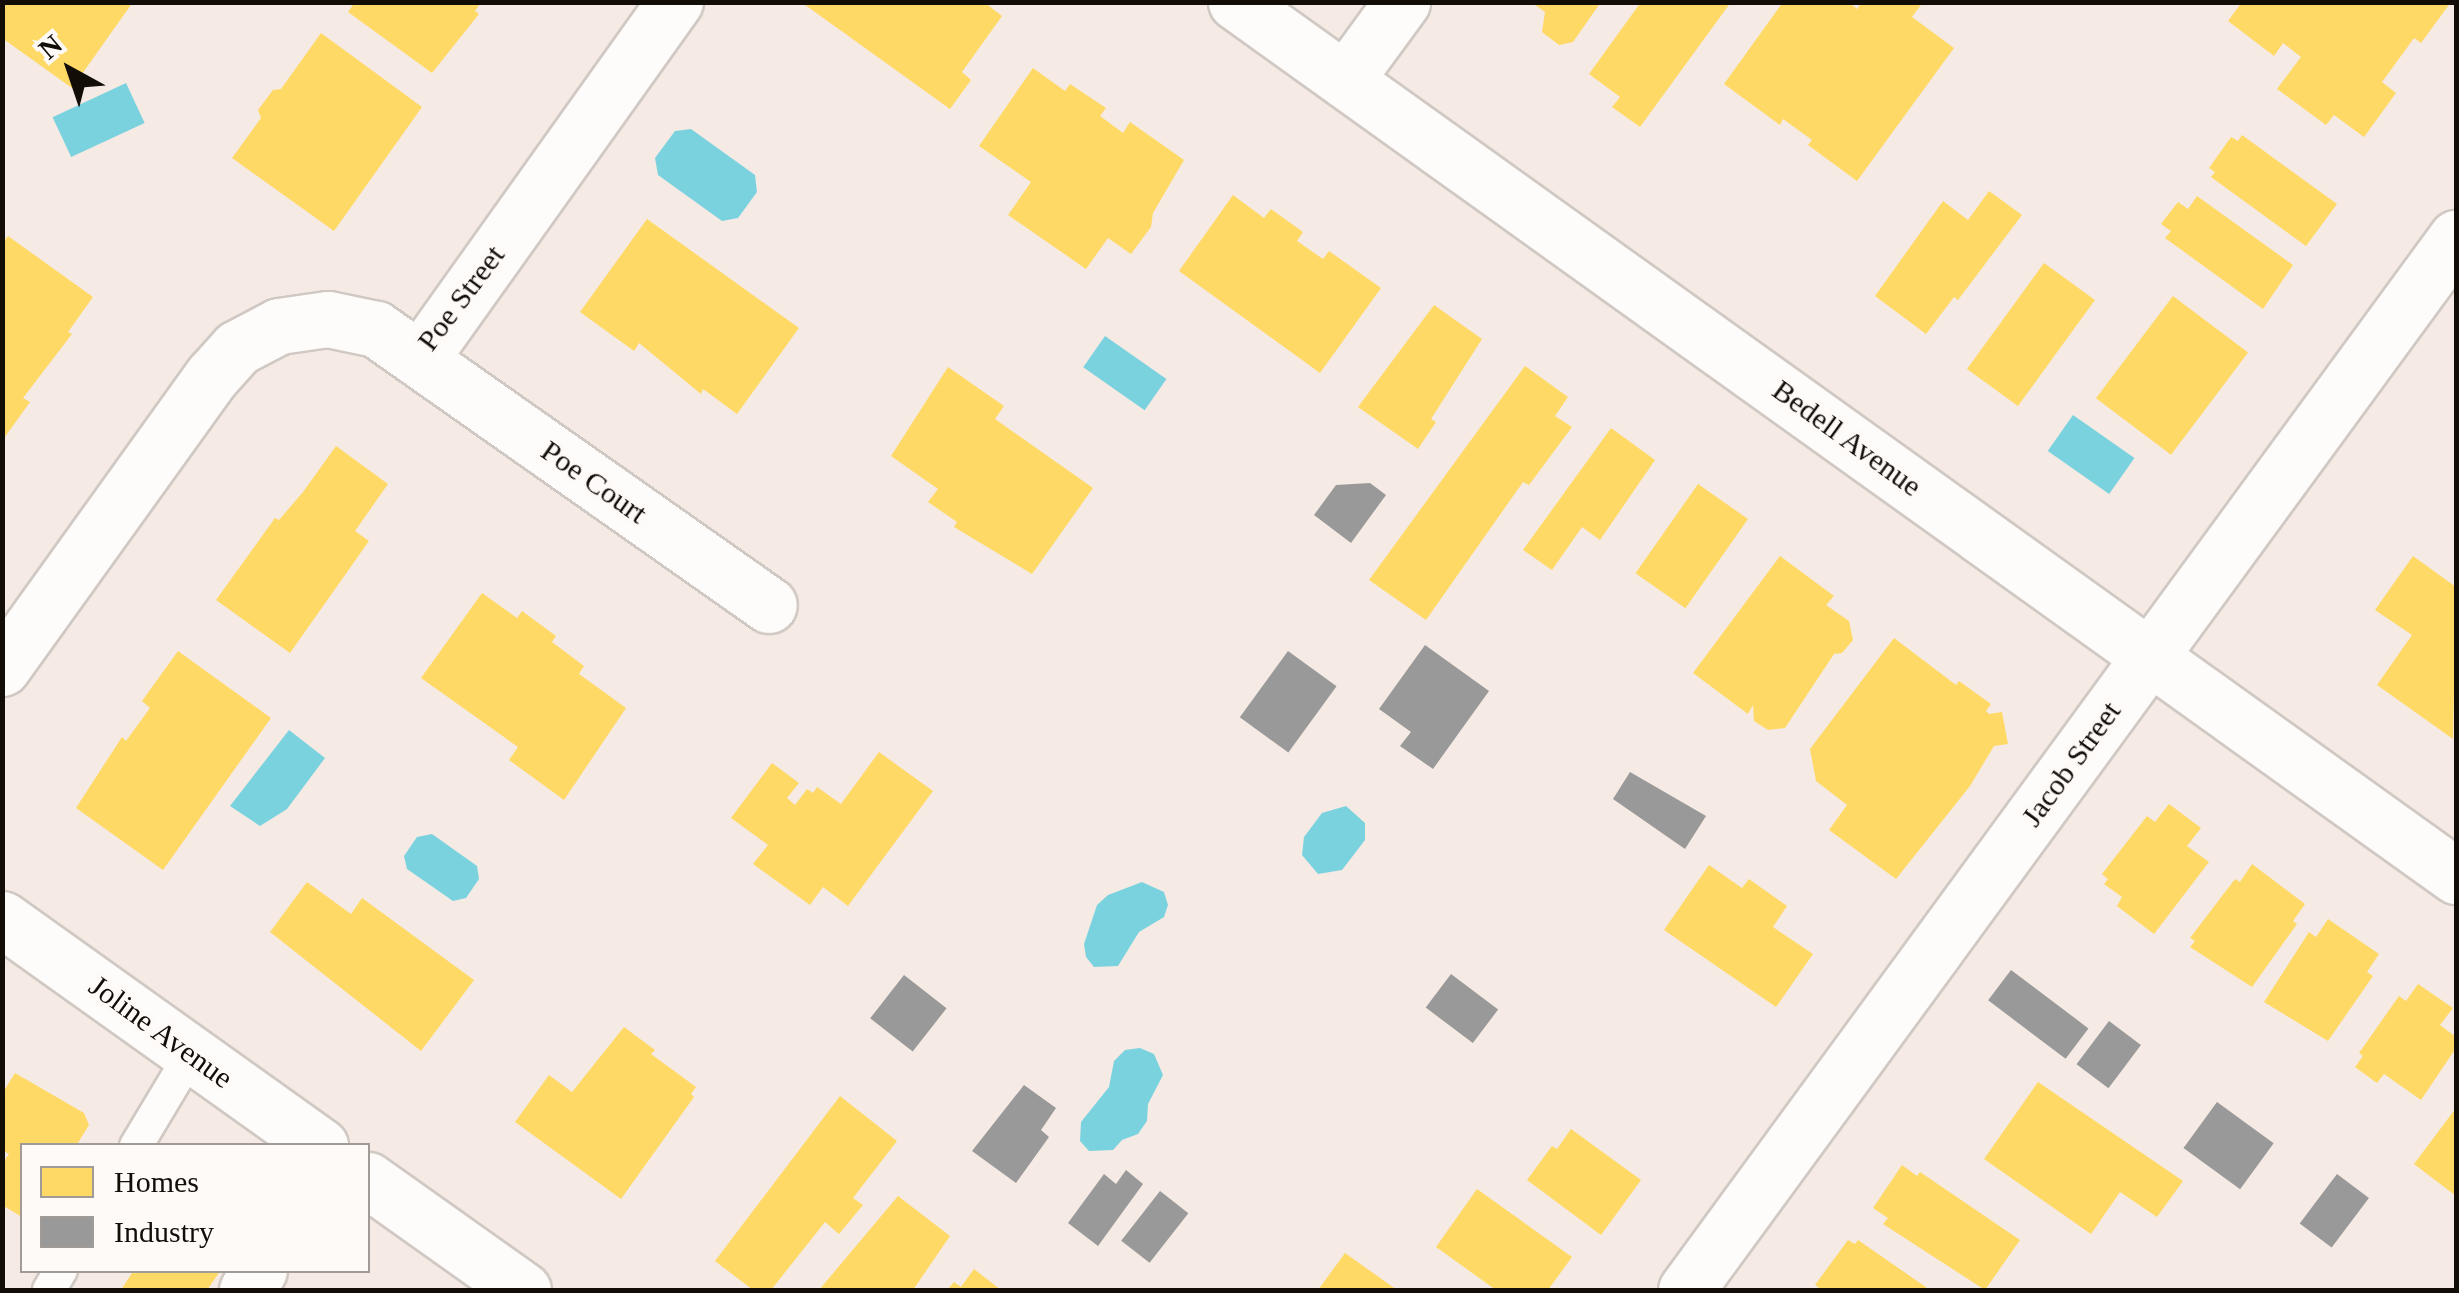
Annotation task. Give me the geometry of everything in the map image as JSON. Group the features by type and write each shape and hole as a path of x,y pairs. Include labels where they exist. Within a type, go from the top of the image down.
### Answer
{"street":[{"name":"Poe Street","path":"2,668 212,376 237,348 279,326 328,319 376,330 420,359 675,2"},
{"name":"Bedell Avenue","path":"1236,2 2456,876"},
{"path":"1346,80 1402,2"},
{"name":"Jacob Street","path":"1686,1290 2456,238"},
{"name":"Poe Court","path":"420,359 769,605"},
{"name":"Joline Avenue","path":"2,919 316,1143"},
{"path":"370,1181 523,1290"}],"lane":[{"path":"138,1143 191,1054"}],"water":[{"path":"126,83 145,123 71,157 53,117"},
{"path":"691,129 755,175 757,192 738,218 722,221 658,175 655,158 675,131"},
{"path":"1105,336 1166,379 1145,410 1083,367"},
{"path":"2073,415 2134,458 2109,494 2048,451"},
{"path":"289,730 325,758 287,809 260,826 230,806"},
{"path":"1346,806 1365,823 1365,840 1342,870 1318,874 1302,855 1304,837 1322,813"},
{"path":"432,834 477,866 479,879 466,898 453,901 407,869 404,856 417,837"},
{"path":"1142,882 1164,892 1168,905 1164,917 1139,932 1118,966 1094,967 1086,957 1084,944 1097,905 1108,895"},
{"path":"1140,1048 1154,1054 1163,1075 1148,1104 1147,1121 1138,1134 1122,1140 1113,1150 1089,1151 1080,1141 1081,1122 1109,1087 1114,1061 1125,1050"}],"building: Homes":[{"path":"2,2 133,2 72,88 2,38"},
{"path":"355,2 481,2 475,11 479,14 432,73 348,12"},
{"path":"801,2 984,2 1002,16 962,72 971,80 950,109"},
{"path":"1531,2 1601,2 1573,42 1559,45 1542,32 1545,12"},
{"path":"1641,2 1731,2 1640,127 1612,107 1620,97 1589,74"},
{"path":"1783,2 1849,2 1857,9 1862,2 1923,2 1912,17 1954,48 1857,181 1808,145 1812,140 1783,119 1780,125 1724,84"},
{"path":"2242,2 2451,2 2421,43 2414,38 2382,82 2396,93 2364,137 2334,115 2326,125 2277,89 2301,57 2283,43 2274,56 2228,21"},
{"path":"321,33 422,107 334,231 232,158 261,118 258,110 273,90 281,89"},
{"path":"1033,68 1065,91 1070,84 1106,108 1100,116 1123,133 1130,122 1184,160 1153,213 1151,227 1131,254 1108,238 1086,269 1008,215 1031,182 979,146"},
{"path":"2242,135 2337,204 2306,246 2211,177 2215,172 2209,168 2231,137 2238,141"},
{"path":"1989,191 2022,215 1958,300 1954,297 1926,334 1875,296 1943,201 1968,220"},
{"path":"1233,195 1264,218 1271,209 1303,232 1297,241 1323,259 1329,251 1381,288 1320,373 1179,271"},
{"path":"2197,196 2293,265 2263,309 2165,238 2171,231 2161,224 2178,202 2188,209"},
{"path":"647,219 799,328 737,414 703,389 701,394 639,343 634,351 580,312"},
{"path":"8,236 93,297 68,332 72,334 23,398 30,402 2,441 2,244"},
{"path":"2044,263 2095,300 2018,406 1967,369"},
{"path":"2173,296 2248,353 2171,455 2096,398"},
{"path":"1434,305 1482,339 1431,419 1436,422 1418,449 1358,407"},
{"path":"1525,366 1568,397 1555,416 1572,427 1529,485 1523,482 1426,620 1369,580"},
{"path":"948,367 1004,406 995,419 1093,488 1032,574 954,527 957,522 928,502 938,489 891,456"},
{"path":"1611,428 1655,460 1600,540 1582,527 1552,570 1523,550"},
{"path":"336,446 388,484 355,531 369,541 290,653 216,600 275,518 279,520 303,492"},
{"path":"1698,484 1748,519 1685,608 1635,573"},
{"path":"1780,556 1834,596 1826,605 1849,621 1853,640 1842,653 1834,654 1785,728 1768,730 1754,721 1753,705 1748,714 1693,673"},
{"path":"2413,556 2456,587 2453,739 2377,685 2412,635 2375,610"},
{"path":"482,593 517,618 522,611 556,636 552,642 584,666 579,674 626,708 564,800 509,760 518,747 421,678"},
{"path":"1894,638 1956,685 1959,681 1991,704 1986,711 1989,714 2002,712 2008,744 1994,746 1970,786 1896,879 1829,830 1847,805 1816,781 1810,749"},
{"path":"178,651 271,718 163,870 76,808 122,737 126,741 150,708 142,701"},
{"path":"879,752 933,791 848,906 823,887 810,905 753,864 768,845 731,818 772,763 799,783 787,798 795,805 807,789 813,793 817,787 841,804"},
{"path":"2169,804 2201,828 2187,846 2209,862 2154,934 2117,906 2122,897 2104,884 2108,879 2102,874 2147,816 2155,822"},
{"path":"2252,864 2305,904 2293,921 2297,924 2252,987 2190,947 2195,941 2190,938 2235,879 2240,882"},
{"path":"1709,865 1742,888 1749,879 1787,906 1773,927 1813,954 1776,1007 1664,930"},
{"path":"307,882 351,914 362,898 474,980 421,1051 270,932"},
{"path":"2328,919 2379,954 2367,972 2373,976 2328,1041 2264,1002 2309,932 2316,937"},
{"path":"2418,984 2453,1008 2440,1025 2456,1037 2456,1048 2421,1100 2384,1074 2377,1083 2355,1067 2363,1056 2359,1053 2399,996 2406,1001"},
{"path":"624,1027 655,1050 651,1054 696,1087 691,1094 694,1097 621,1199 515,1122 549,1075 572,1092"},
{"path":"15,1073 84,1113 89,1125 78,1143 20,1143 20,1216 2,1205 2,1164 9,1154 2,1150 2,1094"},
{"path":"2038,1082 2183,1181 2157,1217 2120,1192 2091,1234 1984,1159"},
{"path":"840,1096 897,1141 853,1198 863,1205 839,1234 825,1222 771,1290 753,1290 715,1261"},
{"path":"2456,1108 2456,1196 2414,1164"},
{"path":"1571,1129 1641,1180 1601,1235 1527,1180 1552,1146 1557,1149"},
{"path":"1902,1165 1917,1176 1920,1172 2020,1240 1985,1290 1883,1224 1888,1218 1873,1208"},
{"path":"1477,1189 1572,1257 1548,1290 1496,1290 1436,1247"},
{"path":"898,1196 950,1236 913,1290 819,1290"},
{"path":"1848,1240 1855,1244 1858,1240 1930,1290 1822,1290 1815,1285"},
{"path":"1345,1253 1397,1290 1318,1290"},
{"path":"974,1269 1001,1290 947,1290 954,1282 961,1287"},
{"path":"132,1273 219,1273 207,1290 121,1290"}],"building: Industry":[{"path":"1370,483 1386,495 1351,543 1314,515 1336,485"},
{"path":"1425,645 1489,691 1433,769 1400,746 1411,732 1379,709"},
{"path":"1288,651 1337,686 1288,753 1240,717"},
{"path":"1630,772 1706,816 1685,849 1613,799"},
{"path":"2011,970 2088,1028 2066,1059 1988,1000"},
{"path":"1451,974 1498,1010 1473,1043 1426,1008"},
{"path":"904,975 947,1008 913,1052 870,1018"},
{"path":"2109,1021 2141,1045 2108,1088 2077,1064"},
{"path":"1024,1085 1056,1108 1041,1130 1049,1137 1016,1183 972,1151"},
{"path":"2217,1102 2274,1143 2240,1189 2183,1148"},
{"path":"1126,1170 1143,1184 1098,1246 1068,1223 1104,1174 1116,1184"},
{"path":"2337,1174 2369,1198 2332,1248 2300,1224"},
{"path":"1160,1191 1188,1213 1150,1263 1121,1241"}]}
